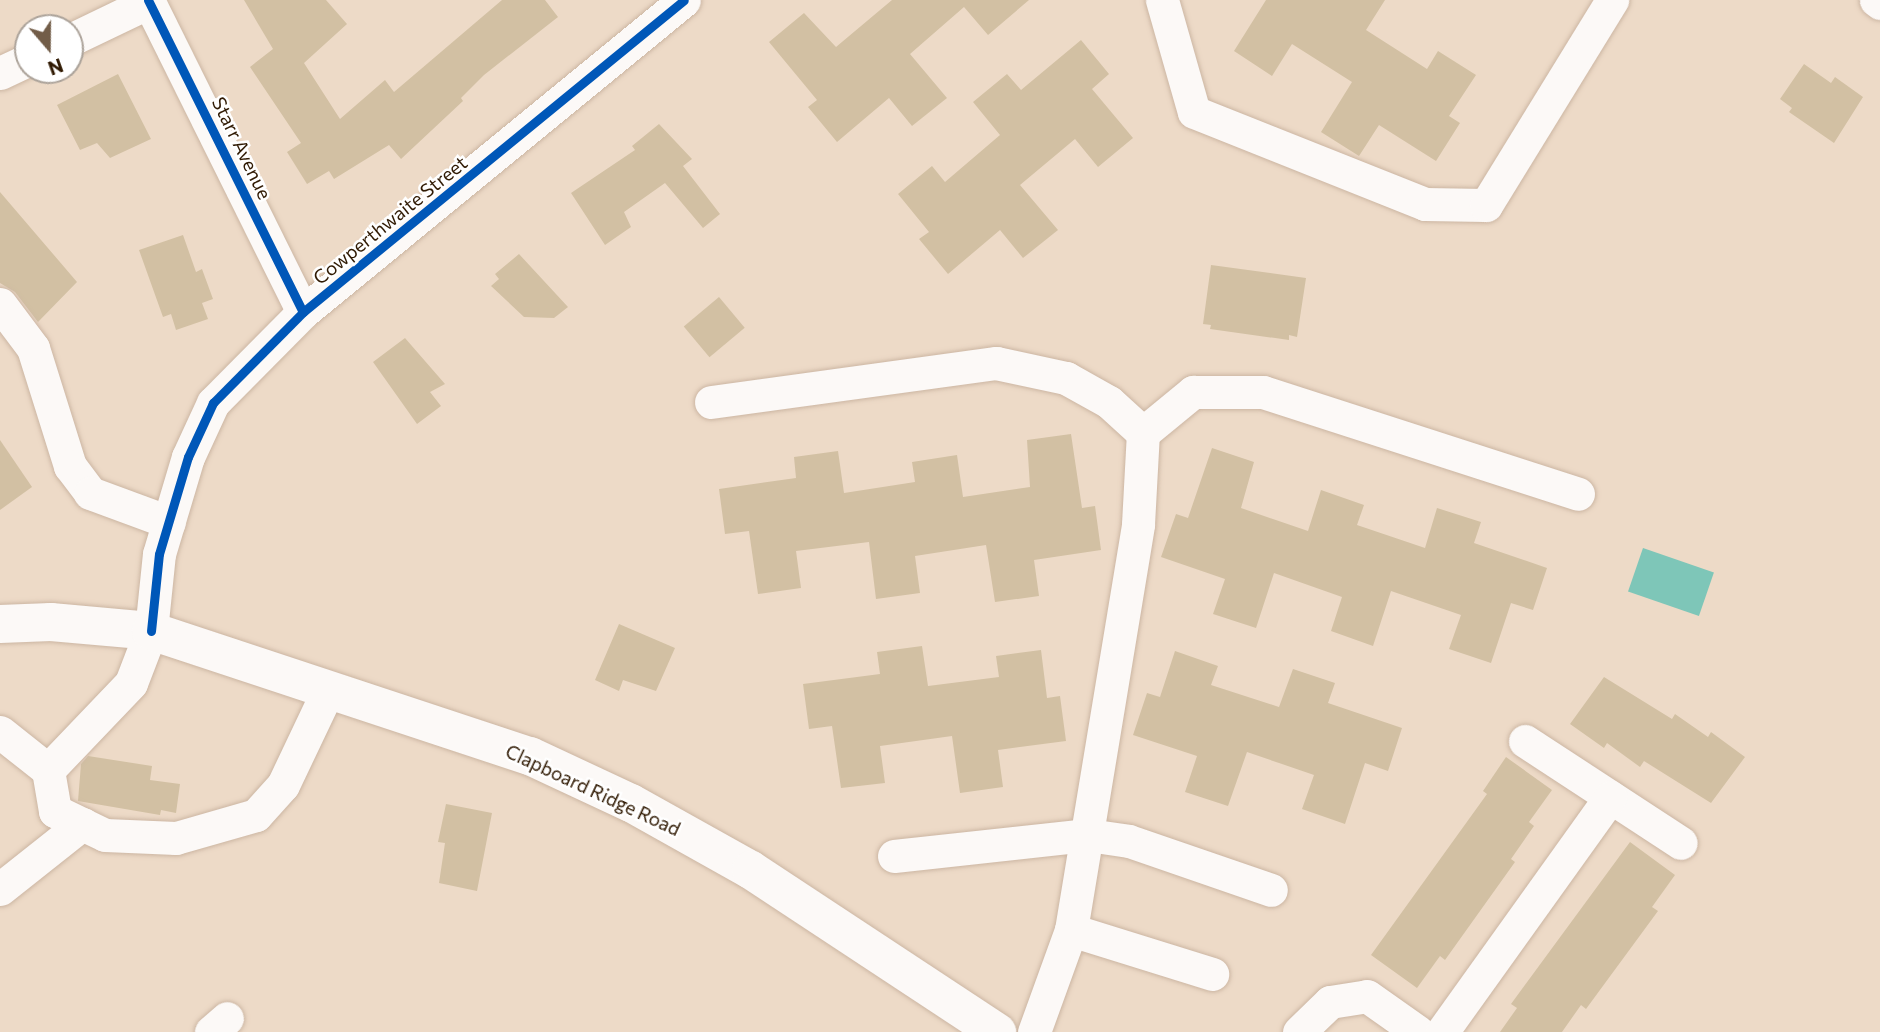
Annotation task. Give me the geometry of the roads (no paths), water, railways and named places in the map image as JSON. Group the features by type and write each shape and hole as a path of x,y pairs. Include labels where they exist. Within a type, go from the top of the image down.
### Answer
{"main road":[{"name":"Clapboard Ridge Road","path":"0,624 51,622 151,631 530,756 631,803 751,870 997,1032"}],"street":[{"name":"Cowperthwaite Street","path":"48,770 131,683 151,631 159,554 188,457 213,403 303,312 684,0"},
{"path":"1162,0 1194,112 1426,204 1486,205 1612,0"},
{"name":"Starr Avenue","path":"149,1 303,312"},
{"path":"84,33 149,1"},
{"path":"0,304 33,348 70,466 90,493 169,522"},
{"path":"710,402 996,363 1066,378 1109,402 1143,433"},
{"path":"1034,1032 1071,930 1138,524 1143,433 1193,392 1263,392 1578,494"},
{"path":"0,732 48,770 55,810 104,835 176,838 256,815 283,785 329,688"},
{"path":"1525,741 1681,843"},
{"path":"1442,1032 1610,797"},
{"path":"0,889 82,824"},
{"path":"894,856 1088,835 1129,841 1270,890"},
{"path":"1071,930 1212,974"},
{"path":"1299,1032 1330,1002 1367,996 1418,1032"}],"water":[{"path":"1643,548 1714,572 1699,616 1628,591"}]}
